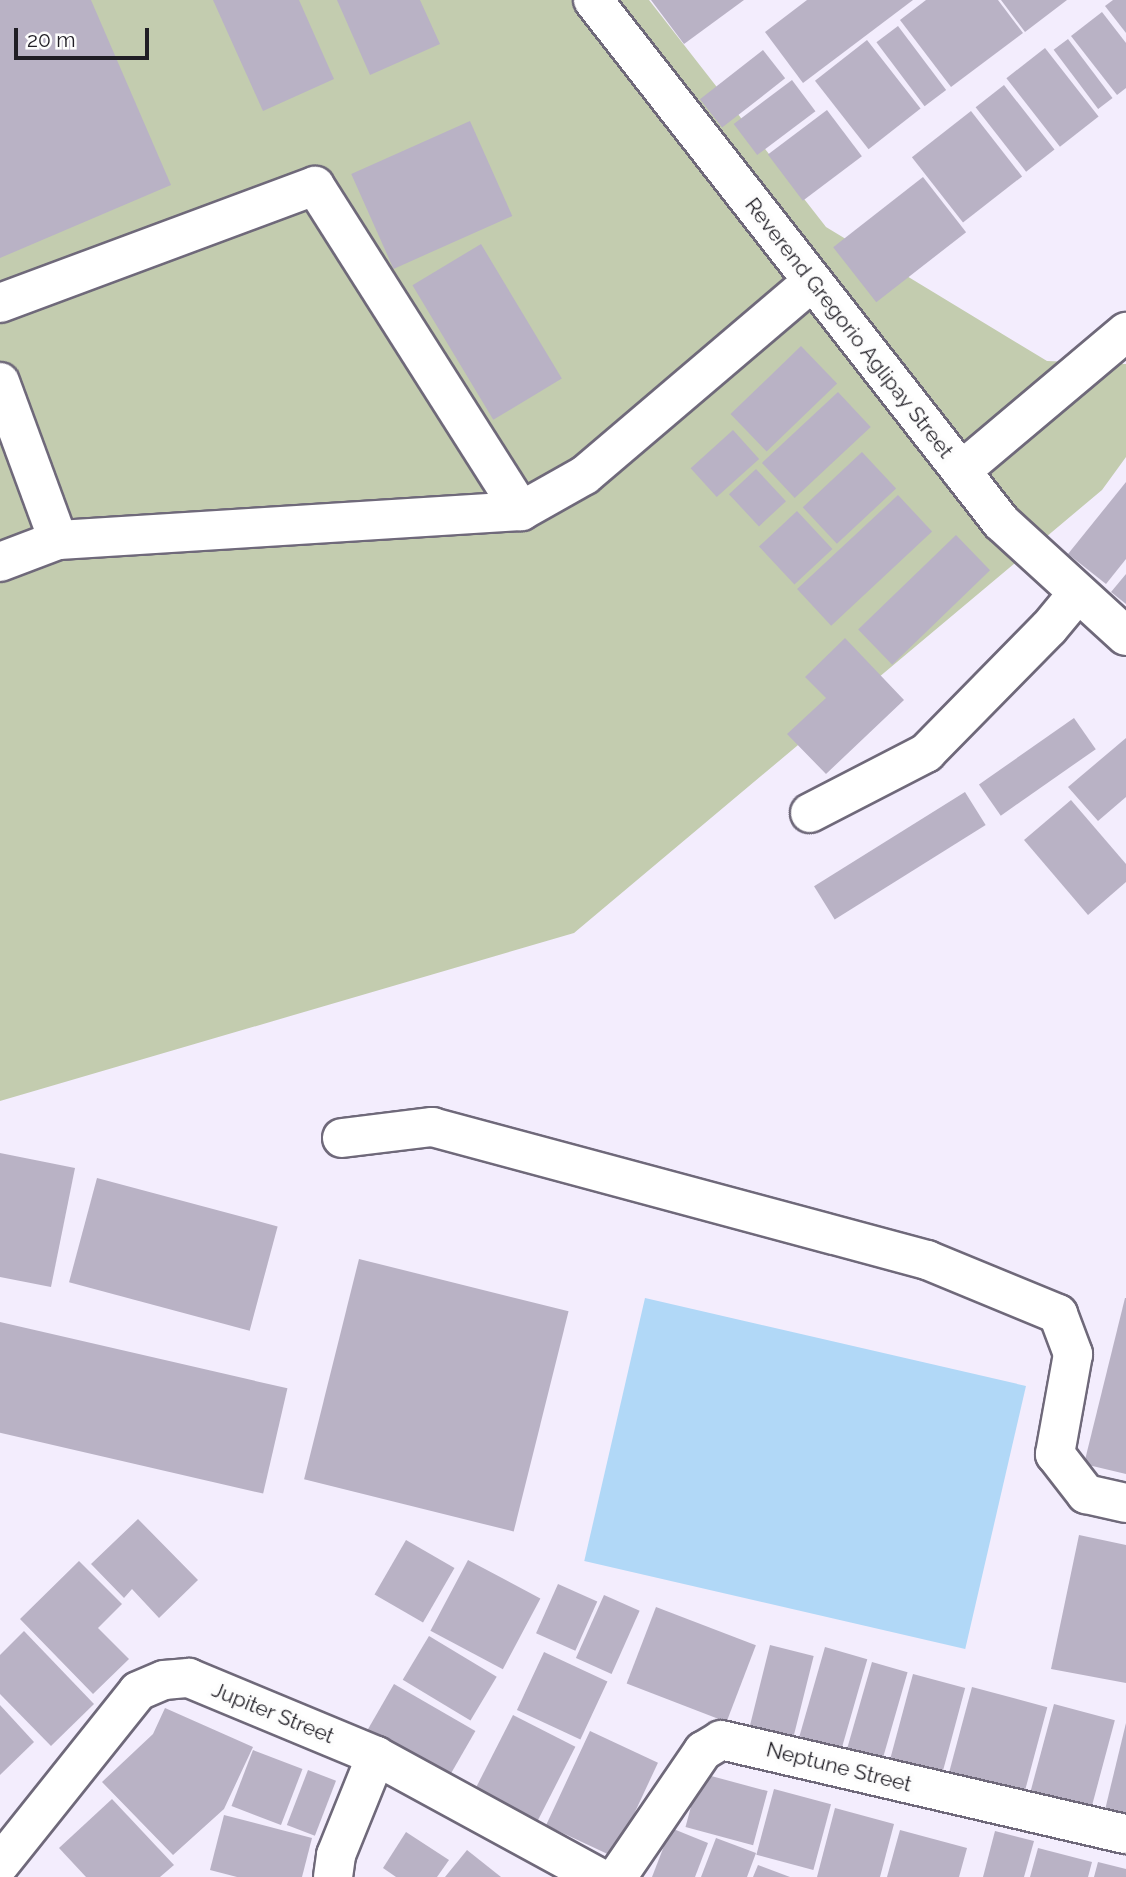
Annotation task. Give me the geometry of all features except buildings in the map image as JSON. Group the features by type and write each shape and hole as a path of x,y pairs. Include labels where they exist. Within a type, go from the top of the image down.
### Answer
{"street":[{"name":"Reverend Gregorio Aglipay Street","path":"593,0 1001,522 1126,636"},
{"path":"0,303 315,186 521,511"},
{"path":"0,562 58,540 521,511 585,475 812,282"},
{"path":"961,471 1126,332"},
{"path":"0,382 58,540"},
{"path":"810,813 926,753 1049,628 1078,593"},
{"path":"342,1138 432,1127 927,1260 1058,1314 1073,1354 1055,1454 1086,1494 1126,1503"},
{"name":"Jupiter Street","path":"15,1864 138,1691 164,1681 189,1678 376,1756 598,1877"},
{"name":"Neptune Street","path":"617,1877 703,1751 721,1740 1126,1834"},
{"path":"333,1877 336,1854 376,1756"}],"green space":[{"path":"0,0 649,0 826,227 1047,361 1126,364 1126,457 1102,490 574,933 0,1101"}],"water":[{"path":"645,1298 1026,1386 965,1649 584,1561"}]}
